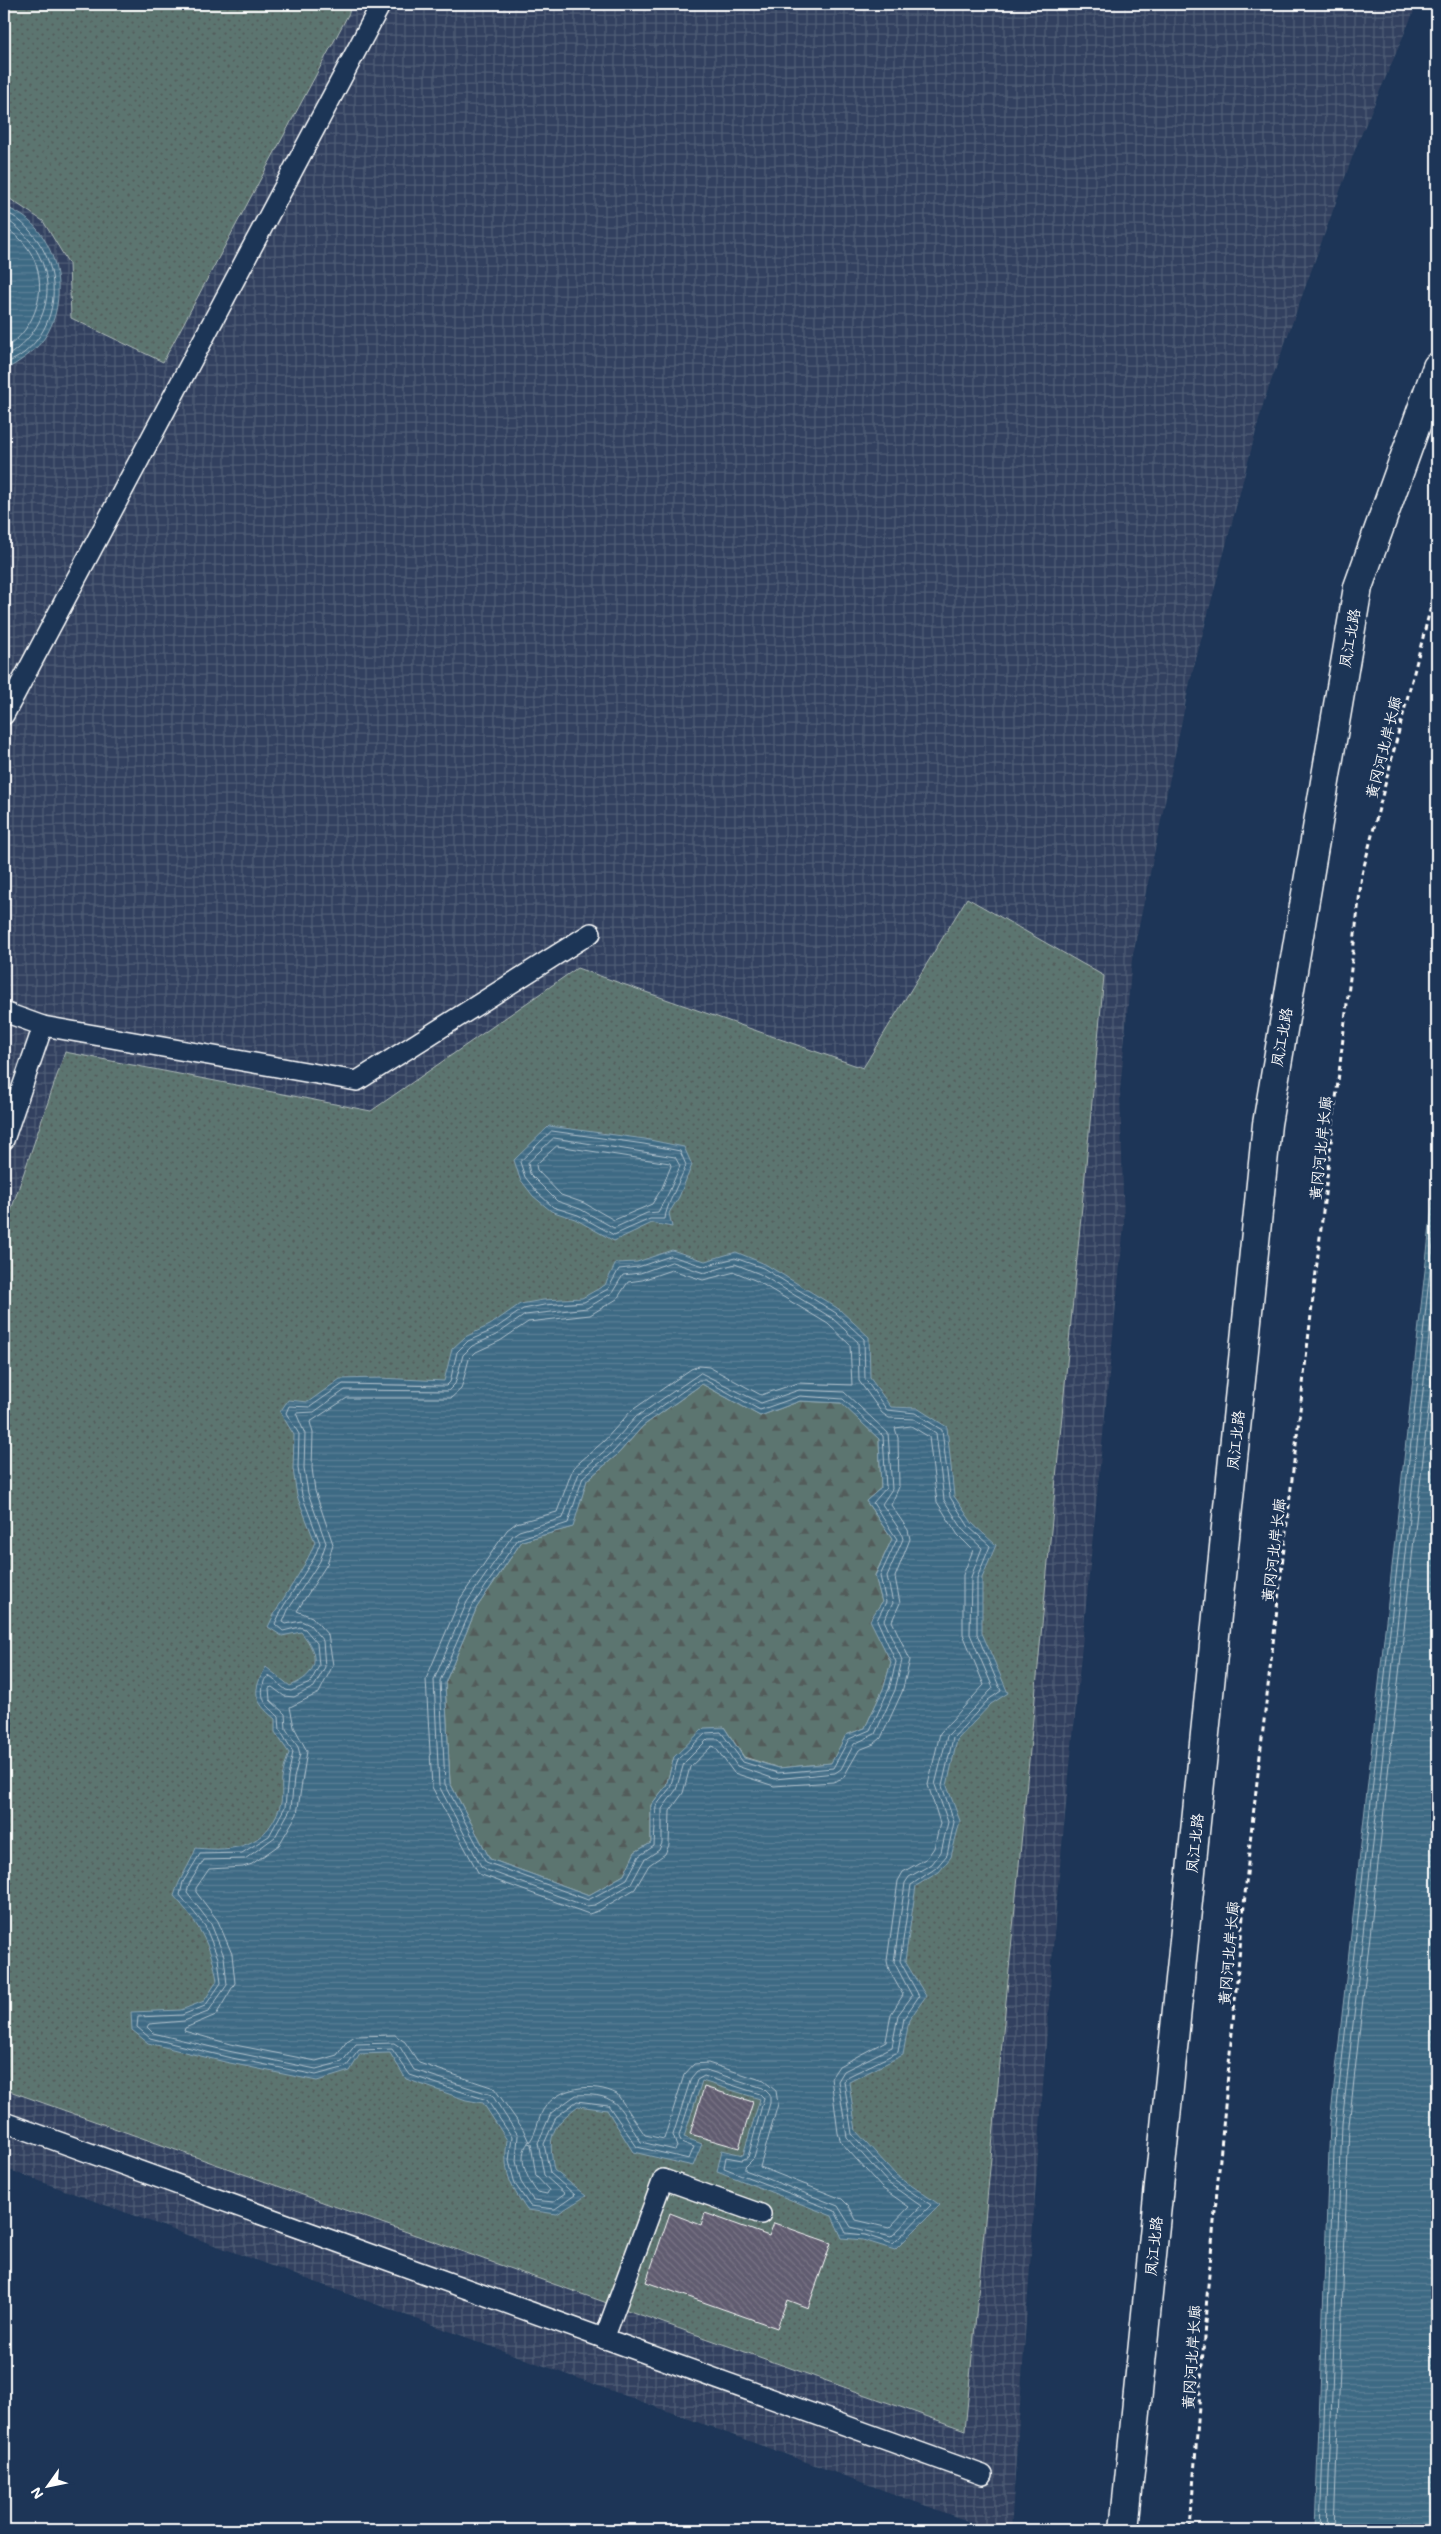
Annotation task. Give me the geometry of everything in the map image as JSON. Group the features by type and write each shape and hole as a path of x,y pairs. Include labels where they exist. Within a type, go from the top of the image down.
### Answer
{"main road":[{"name":"凤江北路","path":"1124,2530 1266,1124 1358,587 1437,367"}],"lane":[{"path":"4,715 381,4"},
{"path":"4,1012 43,1026 357,1081 591,933"},
{"path":"4,1140 43,1026"},
{"path":"4,2122 983,2475"},
{"path":"604,2339 663,2179 761,2214"}],"path":[{"name":"黄冈河北岸长廊","path":"1190,2530 1207,2296 1250,1842 1362,874 1437,583"}],"shaded area":[{"path":"4,4 1417,4 1356,147 1264,401 1190,682 1132,959 1120,1091 1124,1225 1056,1906 1011,2530 992,2530 4,2168"}],"green space":[{"path":"4,4 350,4 349,13 163,362 71,318 69,264 43,221 4,195"},
{"path":"967,898 1104,976 965,2430 4,2089 4,1231 65,1052 371,1111 577,968 863,1068"},
{"path":"702,1384 760,1416 800,1401 842,1403 879,1439 881,1488 866,1501 892,1539 875,1575 882,1602 871,1620 891,1662 884,1687 865,1728 846,1735 832,1763 779,1768 744,1757 724,1727 674,1757 666,1786 651,1805 651,1843 635,1852 624,1875 589,1895 490,1859 450,1783 445,1683 477,1607 522,1541 572,1527 587,1480 617,1455 643,1426"}],"water":[{"path":"4,207 21,215 35,227 46,242 54,260 58,279 58,298 54,317 43,340 28,355 4,371"},
{"path":"549,1126 645,1139 684,1147 692,1165 679,1197 669,1213 672,1227 652,1223 614,1241 575,1219 551,1211 533,1196 520,1179 514,1160"},
{"path":"1437,1163 1437,2530 1315,2530 1330,2123"},
{"path":"672,1250 705,1261 736,1252 765,1264 839,1309 869,1337 870,1378 891,1407 917,1408 947,1427 954,1496 973,1524 996,1545 982,1578 982,1633 1008,1693 991,1704 957,1740 947,1786 960,1821 951,1857 939,1872 916,1886 905,1961 926,1996 909,2020 903,2055 849,2082 856,2131 896,2175 940,2205 895,2250 863,2240 842,2238 832,2216 717,2171 722,2150 743,2155 760,2099 702,2081 684,2137 702,2144 693,2166 633,2152 607,2110 578,2106 569,2113 553,2133 551,2149 554,2170 586,2196 557,2214 527,2210 521,2201 512,2185 507,2169 507,2140 483,2103 466,2100 406,2079 390,2053 360,2054 350,2071 317,2081 225,2062 148,2043 132,2030 131,2012 181,2010 204,2001 217,1981 215,1968 202,1935 190,1915 174,1896 196,1848 224,1849 247,1844 258,1838 266,1830 274,1820 281,1803 282,1776 289,1753 275,1732 275,1719 262,1707 259,1701 257,1689 261,1675 266,1667 290,1686 307,1676 314,1664 312,1649 301,1632 282,1636 268,1627 279,1605 305,1564 315,1542 297,1496 293,1469 294,1435 280,1412 288,1400 308,1402 340,1379 379,1378 444,1381 452,1349 465,1337 490,1325 520,1304 543,1300 582,1298 605,1285 616,1263 637,1262","holes":["702,1384 760,1416 800,1401 841,1403 879,1439 881,1488 866,1501 892,1539 875,1576 882,1602 870,1620 891,1662 884,1687 865,1728 846,1735 831,1763 779,1768 744,1758 724,1727 704,1728 674,1757 666,1786 651,1805 651,1843 635,1852 624,1875 589,1895 490,1859 450,1783 445,1683 477,1607 522,1541 573,1527 587,1480 617,1455 643,1426"]}],"building":[{"path":"704,2087 753,2102 739,2148 690,2134"},
{"path":"670,2213 701,2225 705,2213 769,2236 774,2223 831,2243 808,2308 787,2300 777,2328 646,2282"}]}
